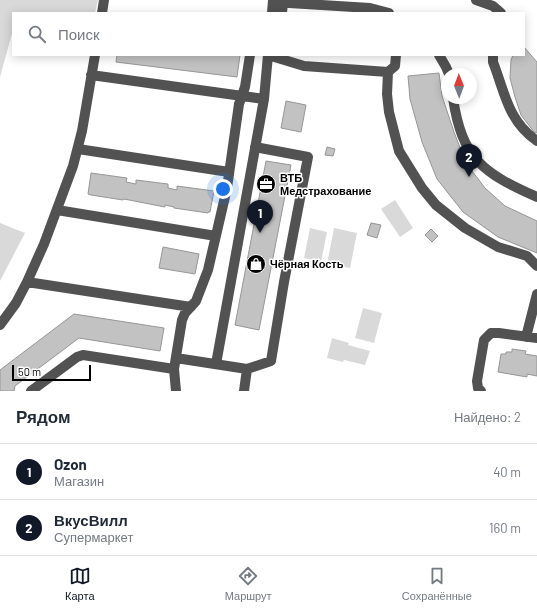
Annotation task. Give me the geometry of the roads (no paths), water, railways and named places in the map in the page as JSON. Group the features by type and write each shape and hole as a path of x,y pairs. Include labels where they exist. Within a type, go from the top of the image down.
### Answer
{"street":[{"path":"102,12 104,0"},
{"path":"477,0 493,6 499,12"},
{"path":"272,12 276,1"},
{"path":"276,1 282,12"},
{"path":"276,1 370,8 385,12"},
{"path":"0,325 16,303 57,210 78,149 95,56"},
{"path":"176,391 174,369 182,320 185,313 196,301 208,270 229,172 239,104 245,87 250,56"},
{"path":"216,364 264,99 268,56"},
{"path":"271,56 304,66 388,72 395,66 396,56"},
{"path":"440,56 446,68"},
{"path":"493,56 493,62 508,106 522,130 537,141"},
{"path":"388,72 387,94 389,112 399,151 422,188 436,205 465,228 498,247 527,256 537,266"},
{"path":"91,75 264,99"},
{"path":"454,104 459,129 469,151 481,165 497,177 537,198"},
{"path":"176,358 247,369 271,361 284,282 308,157 255,147"},
{"path":"78,149 229,172"},
{"path":"57,210 216,236"},
{"path":"26,282 190,307"},
{"path":"526,337 537,294"},
{"path":"481,391 478,388 477,381 484,340 491,333 499,332 537,338"},
{"path":"31,391 77,356 83,355 174,369"},
{"path":"244,391 247,369"}],"place":[{"name":"ВкусВилл","path":"469,177"},
{"name":"ВТБ Медстрахование","path":"266,184"},
{"name":"Ozon","path":"260,233"},
{"name":"Чёрная Кость","path":"256,264"}]}
